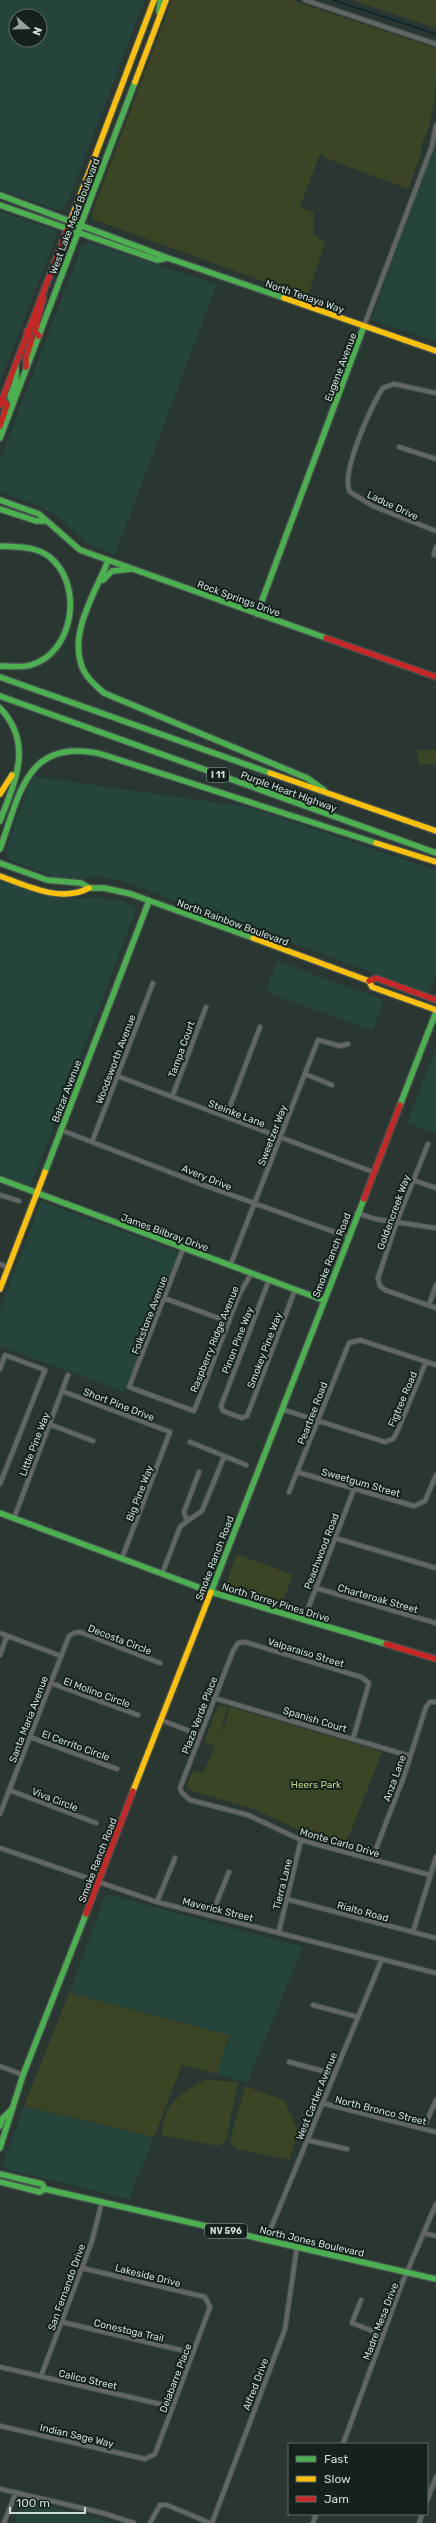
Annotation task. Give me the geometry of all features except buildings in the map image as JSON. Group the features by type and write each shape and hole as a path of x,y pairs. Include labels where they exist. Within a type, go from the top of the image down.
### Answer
{"main road":[{"name":"West Lake Mead Boulevard","path":"1,402 154,0"},
{"path":"158,20 160,0"},
{"name":"West Lake Mead Boulevard","path":"0,438 166,0"},
{"path":"113,109 123,113"},
{"name":"North Tenaya Way","path":"0,195 81,224 168,258 436,351"},
{"name":"North Tenaya Way","path":"0,205 157,260 168,258"},
{"path":"39,336 35,330 41,312 45,284"},
{"name":"Eugene Avenue","path":"257,614 364,326"},
{"path":"26,368 26,358 32,339 27,331"},
{"path":"13,403 10,396 16,380 16,363"},
{"path":"0,426 7,404 1,402"},
{"name":"Rock Springs Drive","path":"0,500 39,514 44,521"},
{"name":"Rock Springs Drive","path":"0,508 36,521 44,521 53,525 80,550 108,561 436,677"},
{"path":"0,546 24,546 35,549 50,558 68,582 73,605 66,634 51,652 30,664 0,666"},
{"path":"108,561 78,642 79,662 87,679 104,693 196,734 307,778 330,795"},
{"path":"100,582 112,571 132,569"},
{"name":"Purple Heart Highway","path":"0,677 330,795 436,830"},
{"name":"Purple Heart Highway","path":"0,696 436,853"},
{"path":"0,710 14,735 16,757 12,776 0,794"},
{"path":"0,710 12,723 21,749 17,773 0,821"},
{"path":"0,849 23,788 33,768 49,755 72,749 101,754 436,862"},
{"name":"North Rainbow Boulevard","path":"0,863 47,880 81,883 89,888 117,890 369,981 376,978 436,1000"},
{"name":"North Rainbow Boulevard","path":"0,876 45,892 82,894 89,888"},
{"name":"Balzar Avenue","path":"0,1289 149,901"},
{"name":"North Rainbow Boulevard","path":"369,981 372,987 436,1011"},
{"name":"Smoke Ranch Road","path":"0,2148 10,2121 11,2110 23,2075 436,1011"},
{"name":"James Bilbray Drive","path":"0,1179 183,1249 323,1300"},
{"name":"North Torrey Pines Drive","path":"0,1513 211,1592 436,1659"},
{"name":"Smoke Ranch Road","path":"0,2126 3,2118 11,2110"},
{"name":"North Jones Boulevard","path":"0,2174 42,2184 45,2189"},
{"name":"North Jones Boulevard","path":"0,2182 40,2192 45,2189 102,2201 436,2279"}],"street":[{"path":"305,0 436,44"},
{"name":"Eugene Avenue","path":"364,326 432,146 436,125"},
{"name":"Ladue Drive","path":"436,393 394,384 388,385 380,393 366,421 358,442 347,487 350,492 373,506 436,531"},
{"path":"399,447 436,459"},
{"path":"434,555 436,548"},
{"name":"Woodsworth Avenue","path":"92,1142 154,983"},
{"name":"Tampa Court","path":"172,1097 206,1007"},
{"path":"226,1117 260,1027"},
{"name":"Sweetzer Way","path":"230,1266 318,1040 340,1046 348,1044"},
{"path":"305,1074 332,1085"},
{"name":"Steinke Lane","path":"117,1076 373,1172"},
{"name":"Avery Drive","path":"61,1130 254,1204 348,1236"},
{"name":"Goldencreek Way","path":"428,1144 397,1221 378,1278 380,1286 385,1290 429,1306"},
{"path":"413,1180 436,1188"},
{"path":"0,1194 20,1202"},
{"path":"358,1213 375,1218 436,1228"},
{"name":"Folkstone Avenue","path":"183,1249 129,1387 194,1411"},
{"path":"0,1264 8,1267"},
{"name":"Raspberry Ridge Avenue","path":"194,1411 239,1295 251,1274"},
{"name":"Pinon Pine Way","path":"247,1416 242,1418 235,1416 223,1411 221,1406 269,1280"},
{"path":"436,1285 429,1306 436,1308"},
{"name":"Smokey Pine Way","path":"247,1416 295,1290"},
{"path":"164,1298 229,1322"},
{"name":"Peartree Road","path":"289,1492 344,1351 352,1341 360,1340 426,1362"},
{"path":"0,1369 5,1355 45,1370 0,1484"},
{"path":"426,1362 436,1366"},
{"name":"Figtree Road","path":"317,1422 378,1441 390,1440 397,1432 426,1362"},
{"name":"Little Pine Way","path":"14,1518 68,1375"},
{"name":"Short Pine Drive","path":"62,1391 170,1432"},
{"path":"281,1409 317,1422"},
{"path":"49,1424 93,1441"},
{"name":"Big Pine Way","path":"122,1558 170,1432"},
{"path":"190,1442 246,1465"},
{"path":"162,1574 180,1526 202,1511 224,1457"},
{"path":"187,1521 184,1512 199,1472"},
{"name":"Sweetgum Street","path":"297,1472 414,1506 420,1506 425,1501 436,1475"},
{"name":"Peachwood Road","path":"304,1619 354,1488"},
{"path":"335,1538 436,1568"},
{"name":"Charteroak Street","path":"316,1588 436,1623"},
{"name":"Decosta Circle","path":"74,1633 80,1632 160,1663"},
{"path":"0,1633 61,1656"},
{"name":"Santa Maria Avenue","path":"0,1814 69,1636 74,1633"},
{"path":"0,1655 7,1636"},
{"name":"Valparaiso Street","path":"238,1643 245,1642 361,1677 369,1683 354,1739"},
{"name":"Plaza Verde Place","path":"182,1793 180,1788 214,1698 238,1643"},
{"name":"El Molino Circle","path":"51,1683 138,1715"},
{"name":"Spanish Court","path":"214,1698 410,1756"},
{"name":"Anza Lane","path":"372,1859 410,1756 426,1707 430,1702 436,1702"},
{"path":"161,1720 200,1735"},
{"name":"El Cerrito Circle","path":"30,1737 117,1769"},
{"name":"Viva Circle","path":"9,1790 96,1823"},
{"name":"Monte Carlo Drive","path":"182,1793 190,1800 248,1815 301,1840 430,1875"},
{"name":"Tierra Lane","path":"279,1931 301,1840"},
{"name":"Maverick Street","path":"0,1848 157,1902 279,1931 436,1973"},
{"path":"414,1932 436,1857"},
{"path":"157,1902 175,1858"},
{"path":"211,1916 229,1872"},
{"name":"Rialto Road","path":"286,1899 436,1938"},
{"name":"West Cartier Avenue","path":"266,2240 382,1959"},
{"path":"313,2005 358,2016"},
{"path":"289,2062 334,2074"},
{"path":"0,2066 23,2075"},
{"path":"423,2129 436,2100"},
{"name":"North Bronco Street","path":"322,2103 436,2132"},
{"path":"308,2140 346,2149"},
{"name":"San Fernando Drive","path":"41,2376 92,2241 102,2201"},
{"name":"Madre Mesa Drive","path":"343,2443 383,2335 436,2204"},
{"path":"424,2233 436,2236"},
{"name":"Alfred Drive","path":"211,2523 284,2329 298,2247"},
{"name":"Lakeside Drive","path":"82,2268 205,2297 209,2301"},
{"path":"361,2300 352,2323 383,2335"},
{"name":"Delabarre Place","path":"151,2458 173,2407 210,2307 209,2301"},
{"name":"Conestoga Trail","path":"62,2322 193,2353"},
{"name":"Calico Street","path":"0,2367 173,2407"},
{"name":"Indian Sage Way","path":"0,2426 145,2459 151,2458"},
{"path":"428,2498 436,2477"},
{"path":"0,2489 103,2513 134,2523"},
{"path":"4,2523 16,2492"},
{"path":"150,2523 160,2505 167,2505 211,2523"}],"shaded area":[{"path":"0,0 145,0 67,204 62,209 56,209 0,190"},
{"path":"436,139 436,341 371,320"},
{"path":"0,211 55,230 57,235 0,383"},
{"path":"86,243 217,284 115,555 87,543 56,515 41,507 0,492 0,459 82,246"},
{"path":"32,776 247,807 436,870 436,976 429,993 119,880 97,877 61,879 9,860 5,851"},
{"path":"0,876 61,899 99,897 122,901 137,908 31,1186 0,1174"},
{"path":"277,961 384,1000 373,1031 266,992"},
{"path":"436,1048 436,1134 407,1123"},
{"path":"41,1201 179,1252 124,1392 0,1346 0,1310"},
{"path":"106,1894 303,1947 247,2083 217,2074 229,2035 69,1993"},
{"path":"24,2106 154,2137 129,2199 5,2169 3,2164"},
{"path":"23,2499 113,2523 14,2523"}],"green space":[{"path":"172,0 291,0 436,48 433,110 427,133 422,143 421,153 408,189 325,158 323,154 319,156 300,207 314,213 314,234 325,243 308,295 271,284 92,219 91,216"},
{"path":"352,0 436,0 436,28"},
{"path":"418,750 436,750 436,764 418,764"},
{"path":"237,1554 293,1575 282,1604 228,1587 228,1578"},
{"path":"218,1706 228,1706 219,1737 214,1746 204,1742"},
{"name":"Heers Park","path":"230,1707 382,1752 346,1844 303,1832 254,1809 189,1790 187,1785 193,1770 203,1773 224,1726"},
{"path":"69,1993 229,2035 217,2074 182,2065 154,2137 24,2106"},
{"path":"205,2080 238,2082 226,2140 218,2146 162,2135 165,2115 169,2107 180,2095"},
{"path":"245,2086 284,2100 299,2133 289,2160 236,2149 230,2141"}],"waterway":[{"path":"333,0 436,34"}],"traffic: fast":[{"path":"159,12 160,0"},
{"path":"0,438 135,82"},
{"path":"0,195 168,258 284,298"},
{"path":"0,205 157,260 168,258"},
{"path":"257,614 364,326"},
{"path":"13,403 10,397 16,380 16,367"},
{"path":"0,500 39,514 80,550 326,638"},
{"path":"0,509 36,521 44,521"},
{"path":"0,546 29,548 42,552 48,556 54,561 63,574 68,588 70,604 69,620 64,635 56,648 45,658 27,666 0,666"},
{"path":"108,561 86,611 79,638 81,664 85,673 91,680 104,693 307,778 324,790"},
{"path":"103,580 112,571 132,569"},
{"path":"0,677 270,773"},
{"path":"0,696 436,853"},
{"path":"0,708 10,722 16,735 19,749 16,777 0,821"},
{"path":"0,849 21,790 30,774 41,762 56,754 76,751 101,754 376,843"},
{"path":"0,863 47,880 81,883 89,888 104,888 131,894 253,938"},
{"path":"45,1172 149,901"},
{"path":"400,1105 436,1012"},
{"path":"0,1179 323,1300"},
{"path":"211,1592 364,1199"},
{"path":"0,1513 211,1592 386,1644"},
{"path":"0,2148 23,2075 86,1914"},
{"path":"0,2126 3,2118 11,2110"},
{"path":"0,2174 42,2184 45,2189"},
{"path":"0,2182 40,2192 45,2189 436,2279"}],"traffic: slow":[{"path":"69,225 154,0"},
{"path":"135,82 166,0"},
{"path":"284,298 436,351"},
{"path":"270,773 436,831"},
{"path":"0,794 12,775"},
{"path":"376,843 436,862"},
{"path":"0,876 33,888 56,893 67,894 89,888"},
{"path":"253,938 369,981 372,987 436,1010"},
{"path":"0,1289 45,1172"},
{"path":"133,1791 211,1592"}],"traffic: jam":[{"path":"0,405 69,225"},
{"path":"39,336 35,331 43,298"},
{"path":"26,367 26,358 32,339 27,331"},
{"path":"0,426 7,405 2,399"},
{"path":"326,638 436,677"},
{"path":"369,981 376,978 436,1000"},
{"path":"364,1199 400,1105"},
{"path":"386,1644 436,1659"},
{"path":"86,1914 133,1791"}]}
